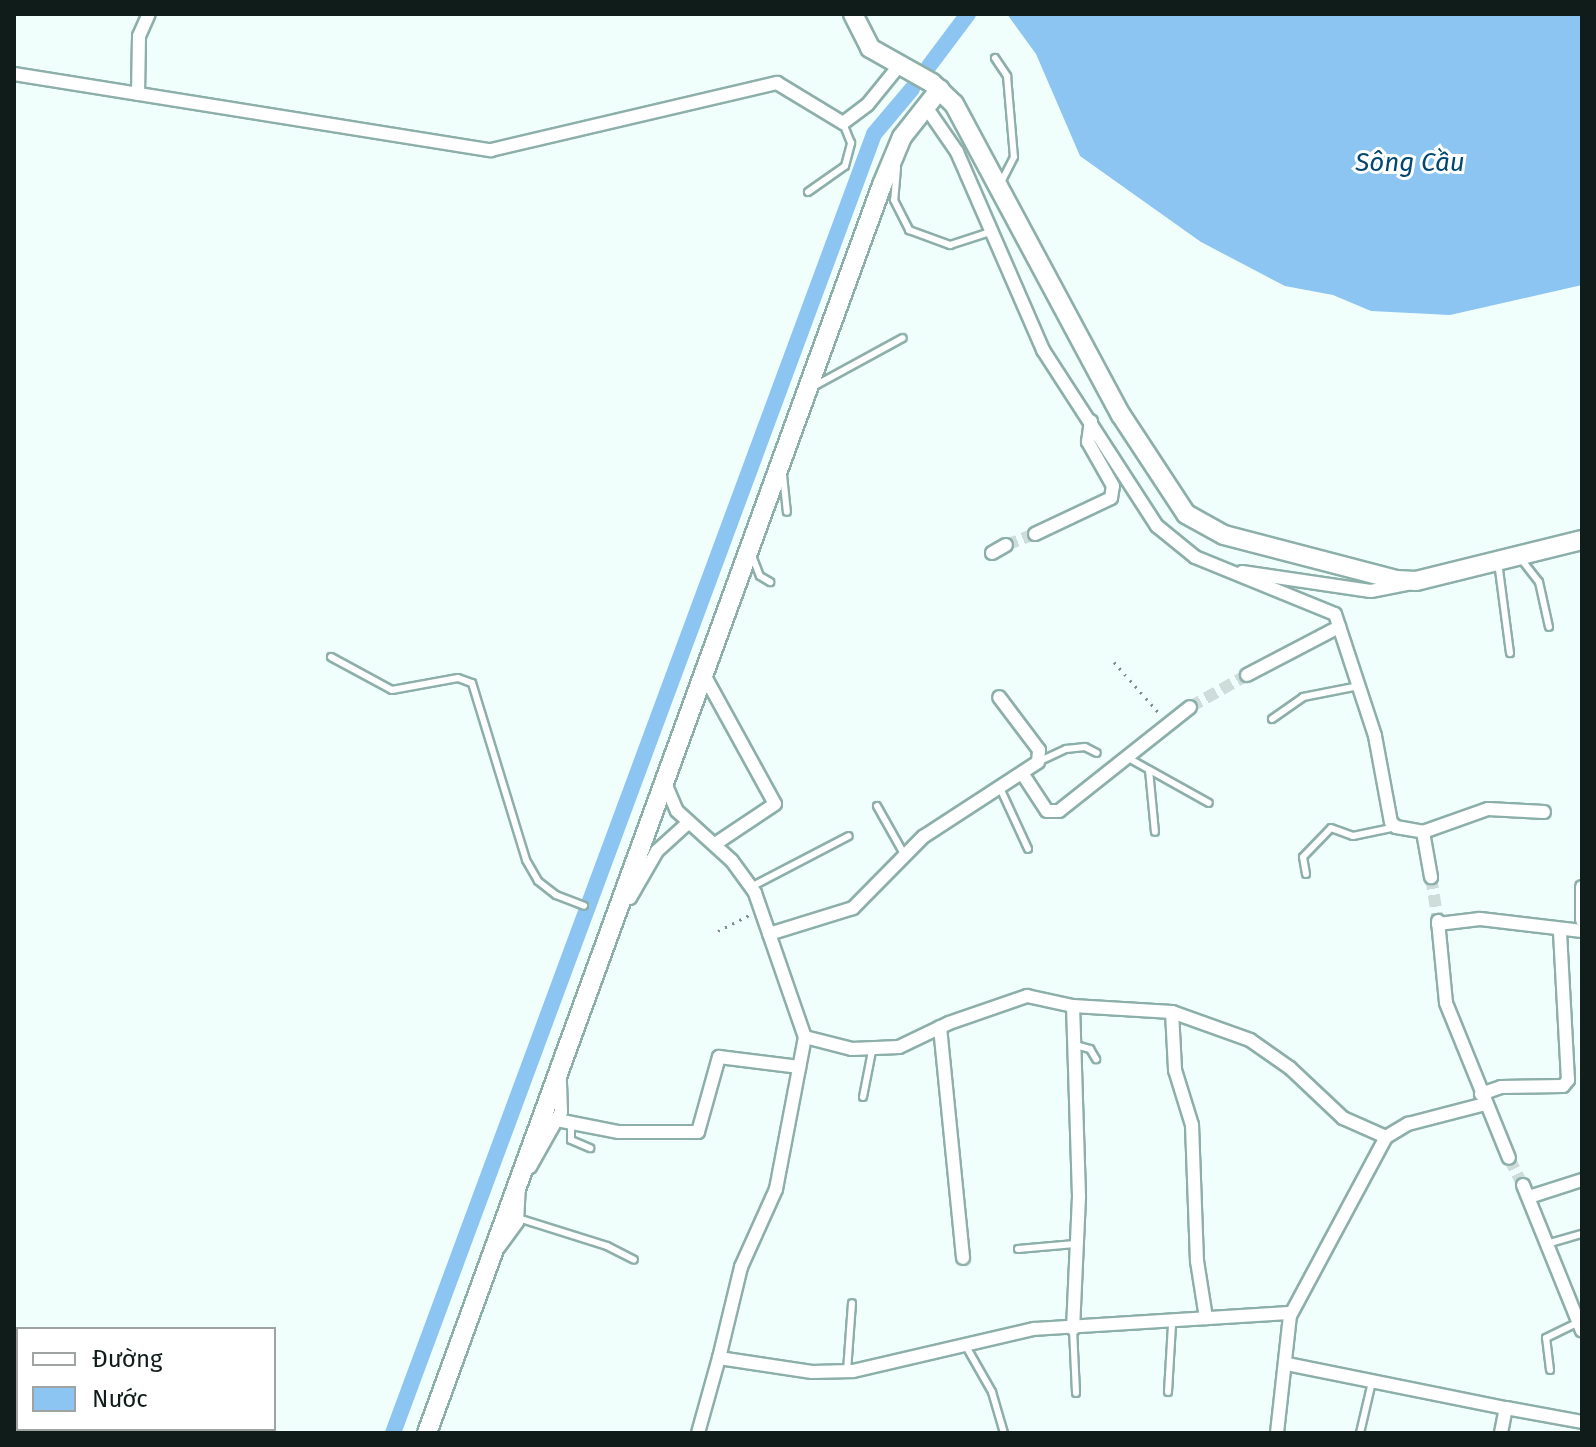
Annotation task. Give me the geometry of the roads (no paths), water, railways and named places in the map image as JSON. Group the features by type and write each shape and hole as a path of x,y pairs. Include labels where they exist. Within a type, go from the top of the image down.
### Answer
{"street":[{"path":"138,94 139,36 149,14"},
{"path":"853,14 870,48 940,89 999,185 1121,415 1186,514 1250,542 1416,581"},
{"path":"14,74 477,150 521,147 777,83 848,120 868,104 898,67"},
{"path":"427,1433 611,911 664,779 898,146 940,89"},
{"path":"926,107 957,152 1043,350 1157,526 1195,557 1330,610 1359,686 1396,827 1423,832 1479,810 1544,812"},
{"path":"1035,534 1111,498 1113,486 1088,442 1091,421"},
{"path":"1220,567 1371,591 1582,540"},
{"path":"992,553 1006,545"},
{"path":"1247,675 1339,627"},
{"path":"703,673 775,804 715,844"},
{"path":"769,934 853,908 904,854 1038,762 1039,750 999,697"},
{"path":"1022,773 1050,813 1130,759 1167,722 1190,707"},
{"path":"664,779 677,811 715,844 751,887 805,1037 776,1189 741,1267 698,1433"},
{"path":"611,911 630,900 657,851 689,822"},
{"path":"1423,832 1431,877"},
{"path":"1582,887 1582,920"},
{"path":"1509,1158 1446,1003 1438,923 1480,919 1582,931"},
{"path":"1277,1433 1291,1313 1386,1137 1408,1124 1483,1099 1501,1087 1563,1086 1568,1080 1560,930"},
{"path":"805,1037 872,1051 899,1047 940,1027 1027,996 1073,1006 1172,1012 1250,1040 1290,1068 1343,1118 1386,1137"},
{"path":"1073,1006 1079,1196 1073,1329"},
{"path":"1172,1012 1175,1070 1192,1125 1197,1261 1206,1318"},
{"path":"940,1027 963,1258"},
{"path":"557,1120 619,1132 698,1132 719,1057 799,1067"},
{"path":"518,1176 533,1164 557,1120 563,1094 558,1067"},
{"path":"489,1258 518,1218 522,1191 518,1176"},
{"path":"1580,1326 1550,1243 1526,1191 1582,1180"},
{"path":"719,1358 812,1372 847,1371 967,1348 1034,1329 1172,1324 1206,1318 1291,1313"},
{"path":"1287,1364 1582,1422"},
{"path":"1501,1433 1506,1408"}],"lane":[{"path":"995,58 1007,76 1014,157 999,185"},
{"path":"808,192 845,166 851,143 848,120"},
{"path":"898,146 894,200 909,230 950,245 993,231"},
{"path":"807,391 903,338"},
{"path":"781,463 787,512"},
{"path":"752,542 753,564 770,582"},
{"path":"1518,557 1533,568 1549,627"},
{"path":"1498,562 1510,653"},
{"path":"331,657 392,690 458,678 472,683 526,860 538,881 556,895 584,906"},
{"path":"1272,719 1297,700 1359,686"},
{"path":"1038,762 1066,749 1097,753"},
{"path":"1130,759 1209,803"},
{"path":"1149,770 1155,832"},
{"path":"1000,788 1028,849"},
{"path":"877,806 904,854"},
{"path":"1306,874 1301,860 1331,828 1353,836 1396,827"},
{"path":"751,887 849,836"},
{"path":"1072,1044 1090,1049 1096,1059"},
{"path":"863,1097 872,1051"},
{"path":"571,1121 571,1140 590,1148"},
{"path":"518,1218 607,1246 634,1260"},
{"path":"1550,1243 1582,1234"},
{"path":"1018,1249 1075,1244"},
{"path":"847,1371 852,1303"},
{"path":"1168,1392 1172,1324"},
{"path":"1550,1370 1546,1338 1580,1326"},
{"path":"1073,1329 1076,1393"},
{"path":"967,1348 992,1392 1004,1433"},
{"path":"1360,1433 1373,1379"}],"water":[{"name":"Sông Cầu","path":"1007,14 1582,14 1582,285 1450,315 1371,311 1333,295 1285,286 1201,242 1080,156 1036,54"}],"waterway":[{"path":"929,66 968,14"},
{"path":"393,1433 874,134 912,89"}],"tunnel":[{"path":"1006,545 1035,534"},
{"path":"1190,707 1247,675"},
{"path":"1431,877 1438,921"},
{"path":"1509,1158 1523,1185"}]}
